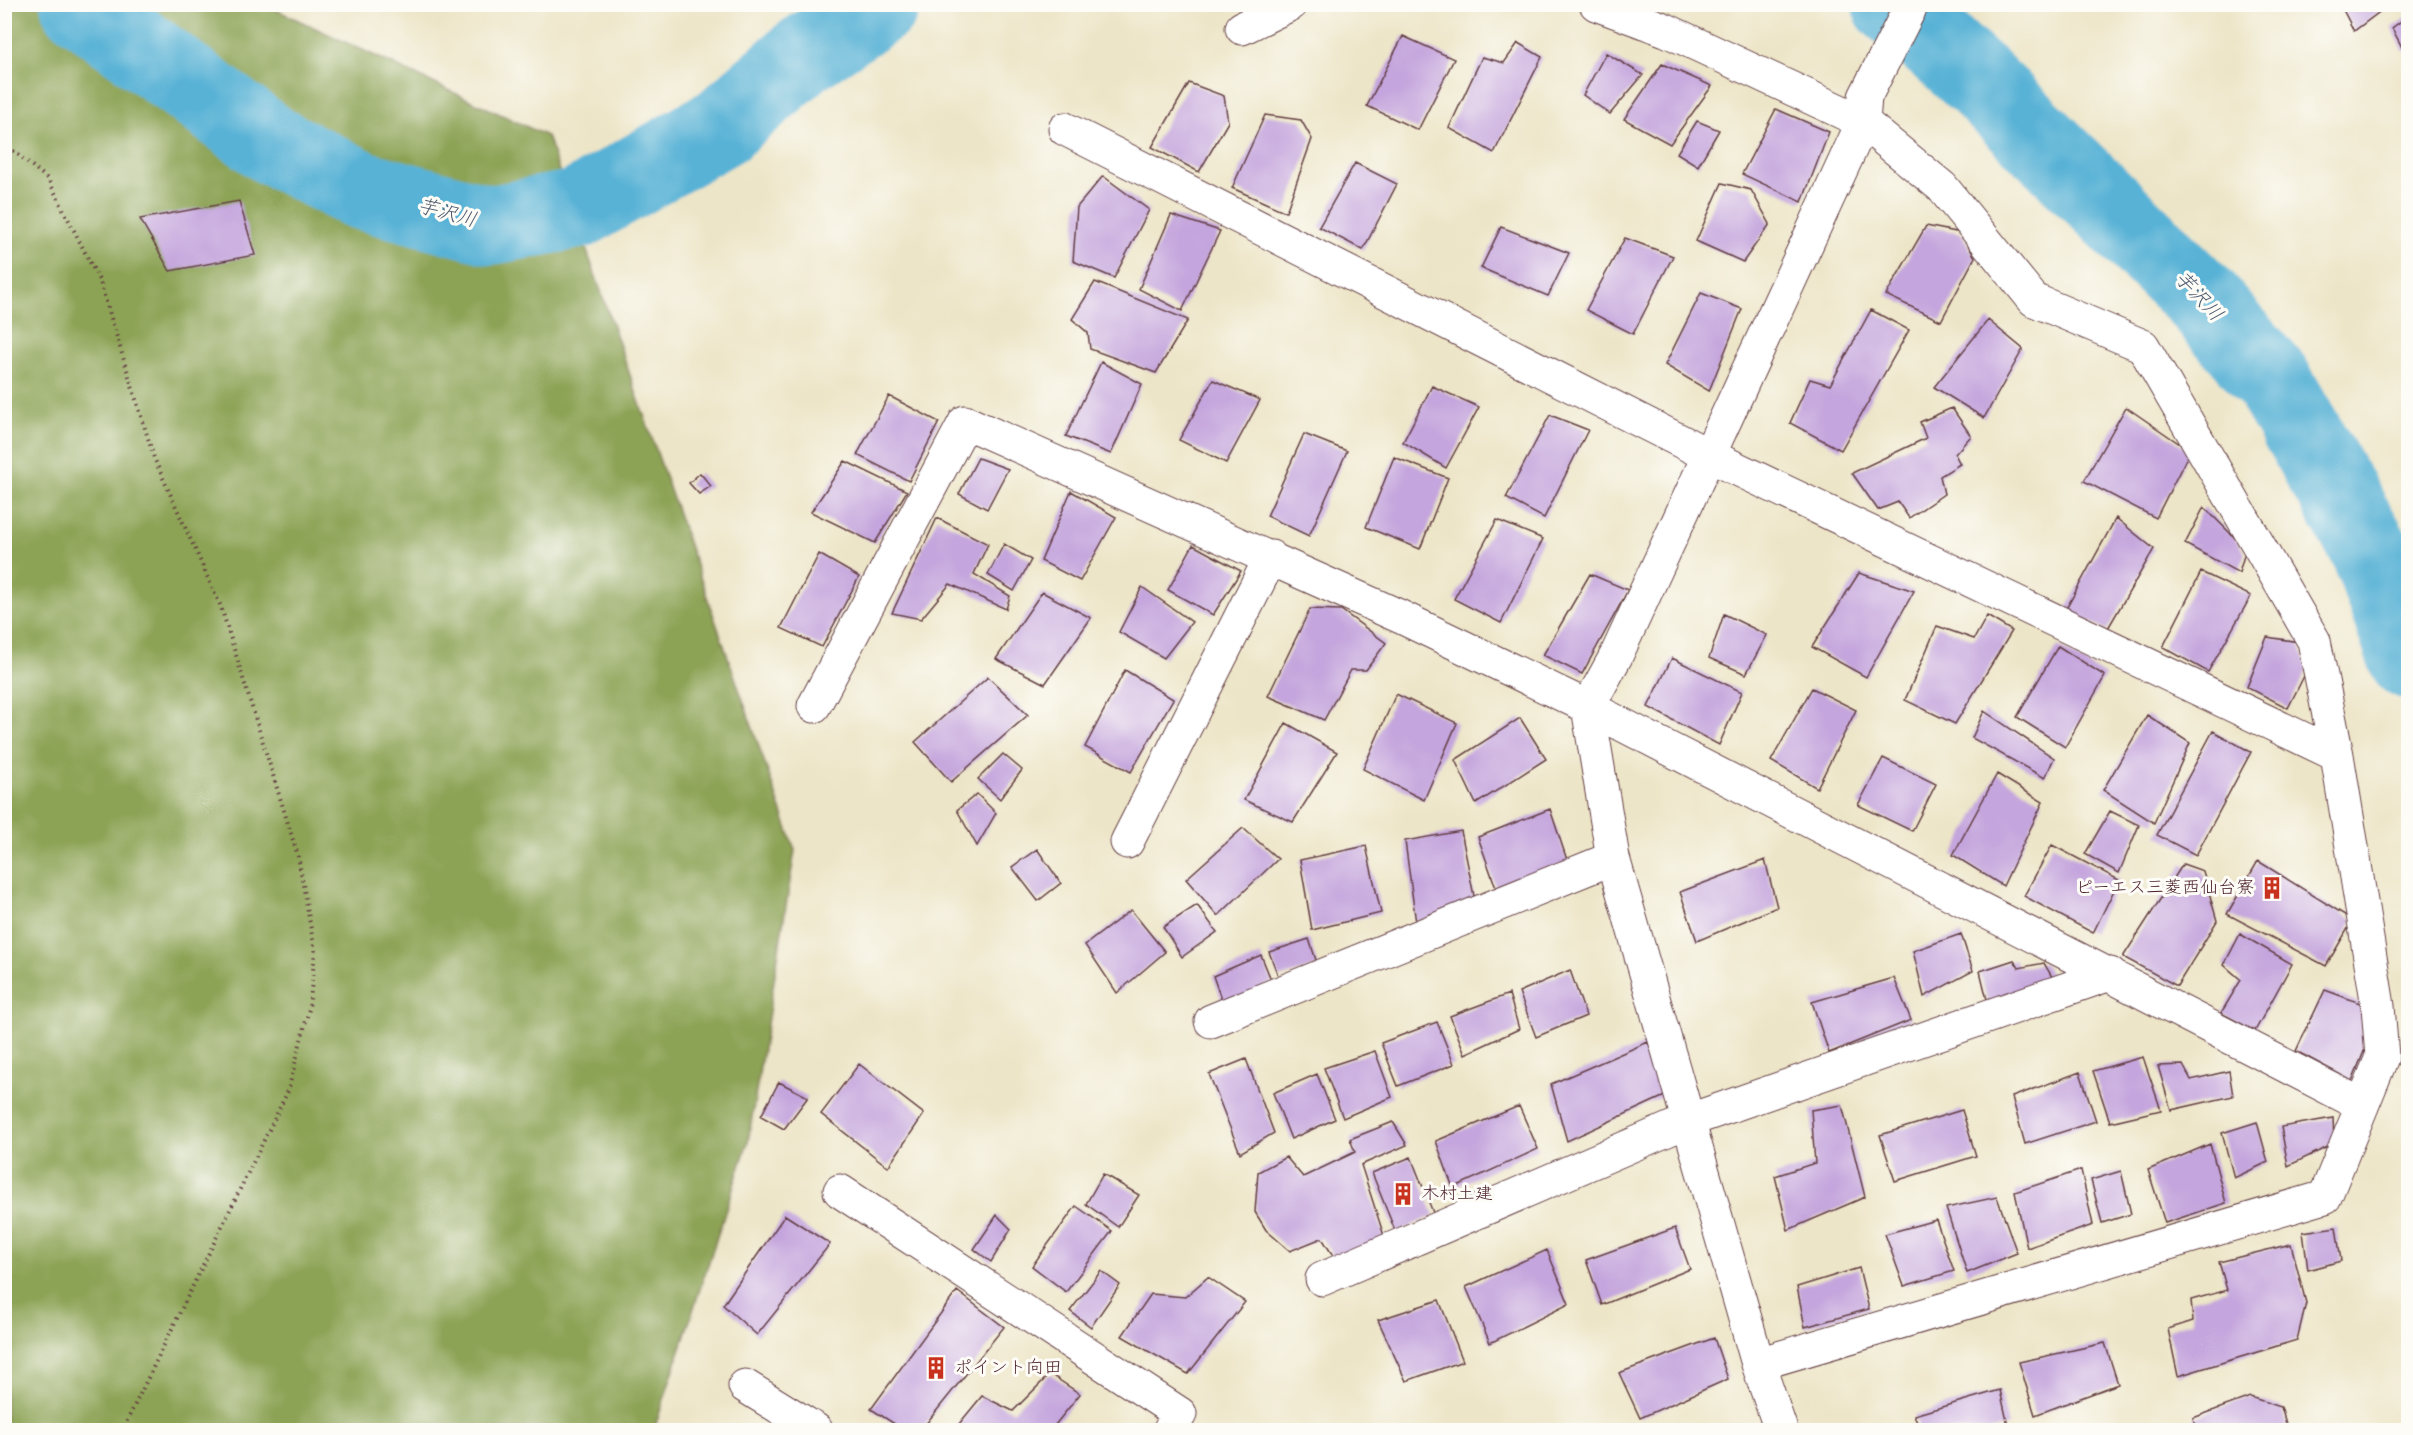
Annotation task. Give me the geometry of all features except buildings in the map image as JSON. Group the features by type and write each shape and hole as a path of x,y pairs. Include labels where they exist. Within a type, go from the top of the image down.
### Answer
{"street":[{"path":"1242,28 1291,4"},
{"path":"1596,4 1864,110 1942,187 2034,300 2143,346 2314,641 2337,755 2379,1006 2382,1057 2325,1197 1758,1364"},
{"path":"1781,1431 1758,1364 1690,1120 1613,858 1587,706 1616,656 1710,456 1912,4"},
{"path":"1065,129 1710,456 2337,755"},
{"path":"814,706 965,422 1271,557 1587,706 2362,1105"},
{"path":"1127,842 1271,557"},
{"path":"1211,1021 1613,858"},
{"path":"1322,1279 1690,1120 2110,974"},
{"path":"840,1191 1180,1414 1170,1431"},
{"path":"745,1386 816,1431"}],"path":[{"path":"4,143 48,179 100,282 154,458 221,607 298,856 315,952 309,1009 288,1091 125,1425 125,1431"}],"green space":[{"path":"5,5 266,5 547,136 795,850 748,1142 654,1430 5,1430"}],"waterway":[{"name":"芋沢川","path":"80,4 272,145 361,190 491,225 578,209 722,126 802,56 880,4"},
{"name":"芋沢川","path":"1892,4 1980,82 2199,296 2272,380 2370,549 2408,659"}],"place":[{"name":"ピーエス三菱西仙台寮","path":"2272,888"},
{"name":"木村土建","path":"1403,1194"},
{"name":"ポイント向田","path":"936,1368"}]}
